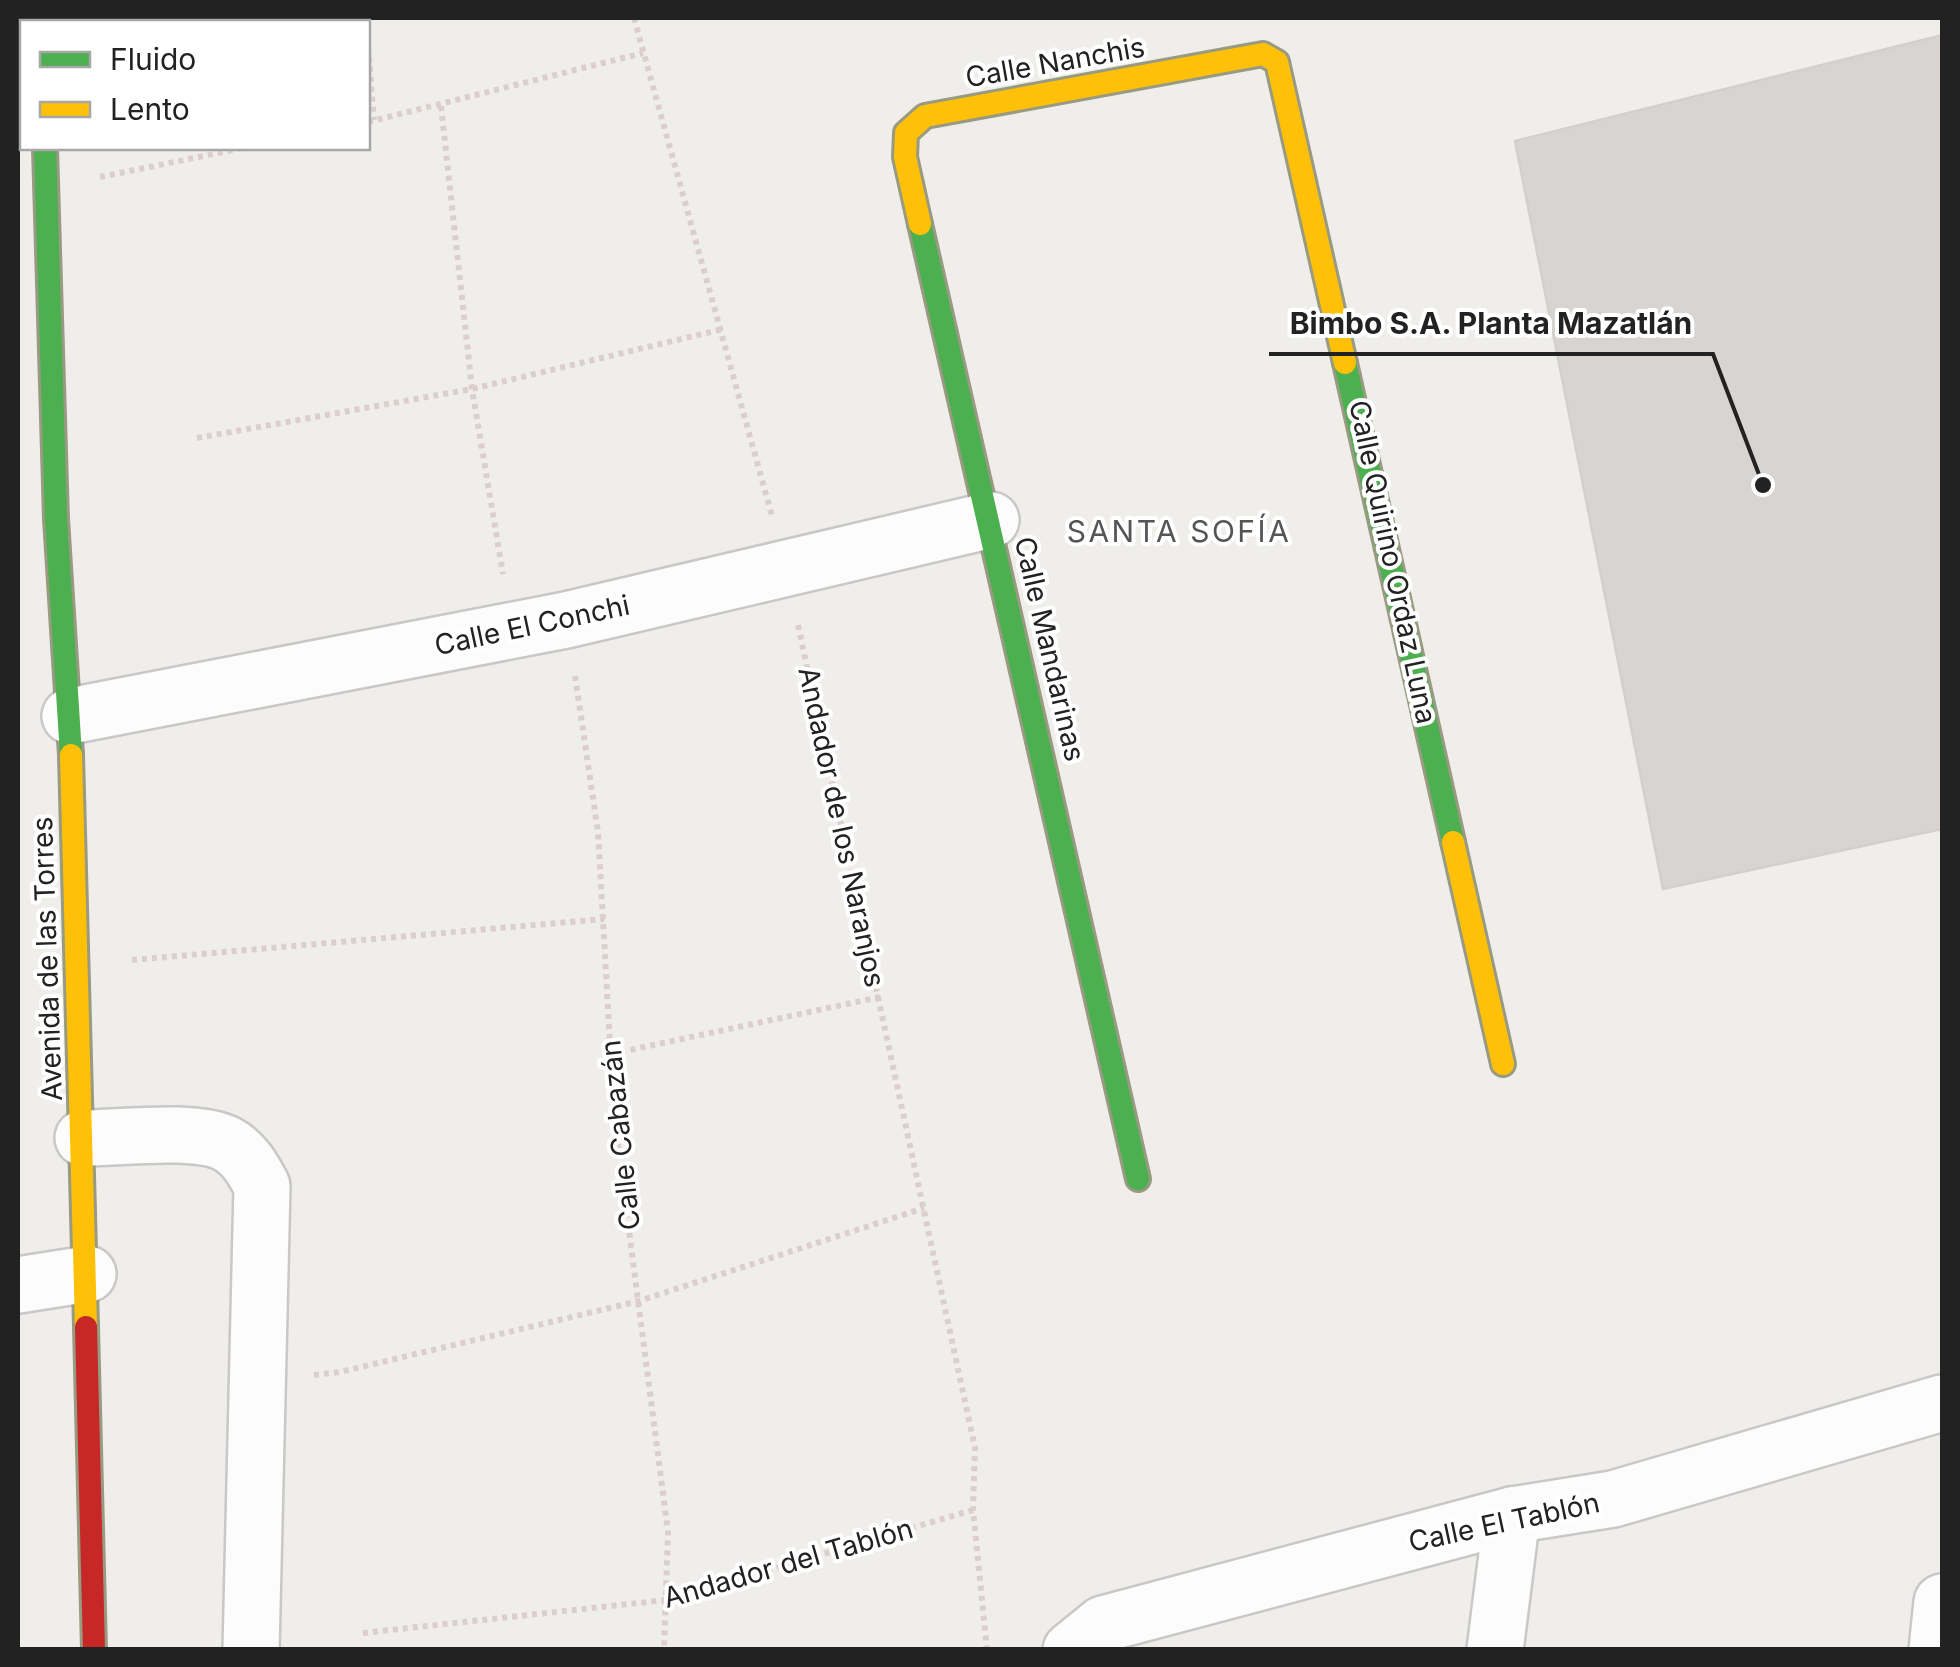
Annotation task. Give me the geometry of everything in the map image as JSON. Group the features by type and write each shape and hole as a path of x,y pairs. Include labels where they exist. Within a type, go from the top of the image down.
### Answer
{"street":[{"name":"Calle Nanchis","path":"906,132 925,116 1263,54 1277,62"},
{"name":"Calle Quirino Ordaz Luna","path":"1277,62 1298,136 1503,1064"},
{"name":"Calle Mandarinas","path":"906,132 905,157 991,520 1138,1180"},
{"name":"Avenida de las Torres","path":"45,150 45,189 32,313 70,716 88,1274 94,1650"},
{"name":"Calle El Conchi","path":"70,716 566,620 991,520"},
{"path":"83,1138 204,1138 226,1144 248,1160 262,1186 251,1650"},
{"path":"18,1285 88,1274"},
{"name":"Calle El Tablón","path":"1071,1650 1103,1624 1512,1515 1613,1498 1942,1403"},
{"path":"1496,1650 1512,1515"},
{"path":"1937,1650 1942,1602"}],"path":[{"name":"Andador de los Naranjos","path":"634,18 723,329 786,570 880,996 975,1448 972,1510 987,1650"},
{"path":"371,121 643,53"},
{"path":"441,106 472,389 512,630"},
{"path":"45,189 233,150"},
{"path":"197,438 472,389 723,329"},
{"name":"Calle Cabazán","path":"566,620 598,832 611,1054 668,1532 664,1650"},
{"path":"77,965 604,920"},
{"path":"611,1054 880,996"},
{"path":"258,1379 340,1372 639,1301 924,1208"},
{"name":"Andador del Tablón","path":"364,1633 666,1600 972,1510"}],"building":[{"path":"1942,35 1942,829 1663,889 1515,141"}],"traffic: fast":[{"path":"45,150 56,519 71,755"},
{"path":"920,224 1138,1179"},
{"path":"1345,363 1453,842"}],"traffic: slow":[{"path":"920,224 905,157 906,133 925,116 1263,54 1277,62 1345,363"},
{"path":"71,755 86,1327"},
{"path":"1453,842 1503,1064"}],"traffic: jam":[{"path":"86,1327 94,1650"}],"place":[{"name":"Bimbo S.A. Planta Mazatlán","path":"1763,485"}],"district":[{"name":"SANTA SOFÍA","path":"1179,531"}]}
